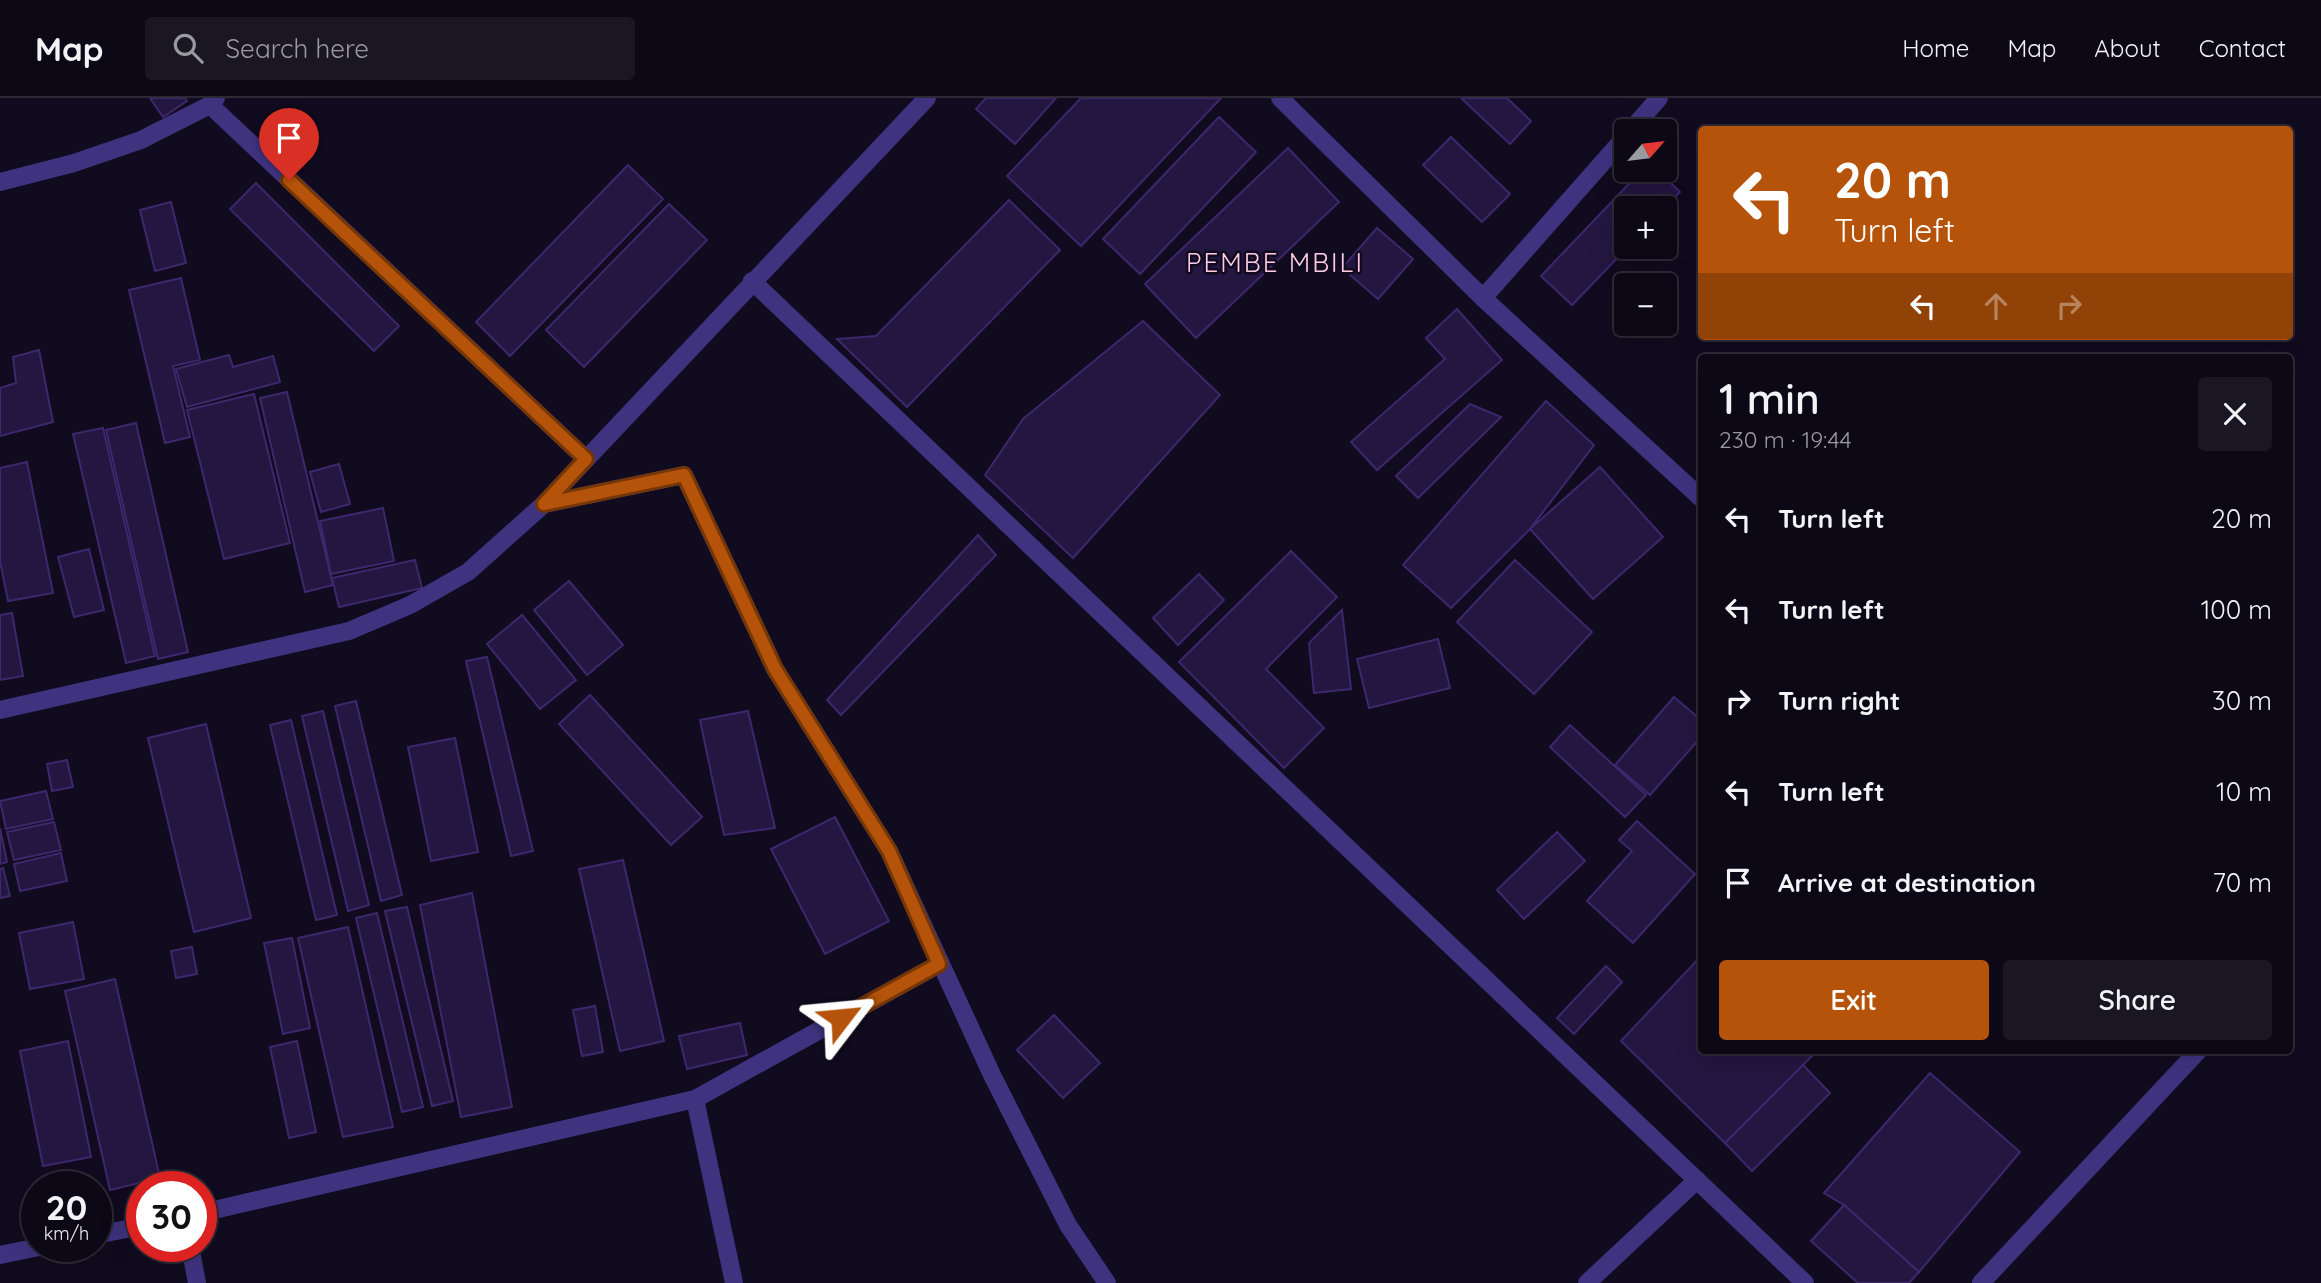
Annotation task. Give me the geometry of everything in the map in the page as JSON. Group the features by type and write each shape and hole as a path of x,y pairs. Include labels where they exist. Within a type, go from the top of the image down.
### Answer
{"street":[{"path":"0,710 349,631 410,605 468,572 544,504 927,98"},
{"path":"1280,98 1483,298 1698,495"},
{"path":"1641,119 1659,98"},
{"path":"0,182 74,163 141,140 213,102 586,459"},
{"path":"1483,298 1614,150"},
{"path":"752,281 1805,1283"},
{"path":"544,504 684,475 775,669 889,851 939,964 1068,1225 1107,1283"},
{"path":"217,1209 695,1099 939,964"},
{"path":"1981,1283 2195,1054"},
{"path":"695,1099 734,1283"},
{"path":"1587,1283 1697,1180"},
{"path":"0,1255 21,1251"},
{"path":"193,1262 197,1283"}],"building":[{"path":"150,98 185,98 187,101 163,117"},
{"path":"986,98 1056,98 1015,144 976,109"},
{"path":"1081,98 1221,98 1081,246 1007,176"},
{"path":"1461,98 1507,98 1531,121 1510,144"},
{"path":"1219,117 1256,152 1140,274 1103,239"},
{"path":"1451,137 1510,194 1482,222 1423,165"},
{"path":"1288,148 1339,202 1196,338 1145,284"},
{"path":"628,165 663,199 510,356 476,322"},
{"path":"1631,182 1670,182 1680,192 1676,196 1617,196"},
{"path":"256,183 399,326 374,351 230,209"},
{"path":"1614,199 1614,259 1616,259 1572,305 1541,276"},
{"path":"1009,200 1060,250 907,407 837,339 876,336"},
{"path":"171,202 186,263 155,271 140,210"},
{"path":"669,204 707,240 584,367 546,330"},
{"path":"1377,228 1413,259 1378,299 1342,268"},
{"path":"181,278 200,360 173,366 190,437 165,443 129,290"},
{"path":"1457,309 1502,360 1377,470 1351,442 1445,359 1426,338"},
{"path":"1143,321 1220,395 1073,558 985,475 1023,419"},
{"path":"39,350 53,422 0,436 0,388 16,383 13,357"},
{"path":"229,355 233,367 273,356 280,382 187,407 176,369"},
{"path":"287,392 333,585 305,592 260,398"},
{"path":"254,394 290,543 224,559 187,410"},
{"path":"1546,401 1594,445 1530,529 1451,608 1403,565"},
{"path":"1470,404 1501,417 1418,498 1396,476"},
{"path":"136,423 188,652 158,659 106,430"},
{"path":"103,428 155,656 126,663 73,434"},
{"path":"27,462 53,593 8,601 0,561 0,468"},
{"path":"339,464 350,504 321,512 310,472"},
{"path":"1600,467 1663,537 1593,599 1530,529"},
{"path":"383,508 394,561 331,574 320,521"},
{"path":"978,535 996,555 841,715 827,700"},
{"path":"89,549 104,610 74,617 58,557"},
{"path":"1291,551 1337,597 1266,669 1324,728 1284,768 1179,662"},
{"path":"415,560 422,588 339,607 332,578"},
{"path":"1515,560 1592,632 1534,694 1457,622"},
{"path":"1199,574 1224,600 1178,645 1153,618"},
{"path":"569,581 623,645 587,675 534,610"},
{"path":"1342,610 1351,689 1314,693 1309,643"},
{"path":"12,613 23,676 0,680 0,615"},
{"path":"522,615 576,680 540,709 487,644"},
{"path":"1438,639 1450,688 1369,708 1357,659"},
{"path":"487,657 533,851 511,856 466,661"},
{"path":"590,695 702,817 671,845 559,724"},
{"path":"1674,697 1698,717 1698,740 1650,795 1615,765"},
{"path":"356,701 402,895 381,901 335,706"},
{"path":"323,711 369,905 348,911 302,716"},
{"path":"748,711 775,828 724,835 700,720"},
{"path":"291,720 337,915 316,920 270,725"},
{"path":"206,724 251,918 194,932 148,738"},
{"path":"1570,725 1646,795 1625,817 1550,747"},
{"path":"455,738 478,852 431,861 408,747"},
{"path":"67,760 73,787 52,791 47,764"},
{"path":"46,791 53,819 6,829 0,801"},
{"path":"835,817 889,921 825,954 771,849"},
{"path":"1637,821 1695,874 1633,943 1587,901 1632,851 1619,840"},
{"path":"54,822 61,850 14,860 7,832"},
{"path":"0,828 7,862 0,864"},
{"path":"1557,832 1585,861 1524,919 1497,890"},
{"path":"61,853 67,881 20,891 14,864"},
{"path":"623,860 664,1041 620,1051 579,869"},
{"path":"3,868 10,896 0,898 0,869"},
{"path":"472,893 512,1107 461,1117 420,905"},
{"path":"407,907 453,1101 432,1106 385,911"},
{"path":"377,913 423,1107 402,1112 356,918"},
{"path":"73,922 84,979 30,989 19,933"},
{"path":"348,927 393,1127 343,1137 298,938"},
{"path":"292,938 310,1028 283,1034 264,943"},
{"path":"192,947 197,974 176,978 171,951"},
{"path":"1698,959 1698,1054 1814,1054 1725,1143 1621,1041"},
{"path":"1606,966 1622,982 1574,1034 1557,1018"},
{"path":"115,979 158,1171 126,1171 126,1186 112,1190 112,1171 106,1171 65,991"},
{"path":"595,1006 603,1052 582,1056 573,1010"},
{"path":"1054,1015 1100,1063 1063,1098 1017,1050"},
{"path":"740,1023 747,1055 687,1069 679,1036"},
{"path":"68,1041 91,1157 43,1166 20,1051"},
{"path":"297,1041 316,1132 289,1138 270,1047"},
{"path":"1803,1065 1830,1093 1752,1171 1725,1143"},
{"path":"1930,1073 2020,1152 1919,1272 1844,1205 1824,1193"},
{"path":"1844,1205 1919,1272 1909,1283 1858,1283 1811,1241"}],"district":[{"name":"PEMBE MBILI","path":"1275,263"}],"route":[{"path":"289,180 586,459 544,504 684,475 775,669 889,851 939,964 841,1018"}]}
